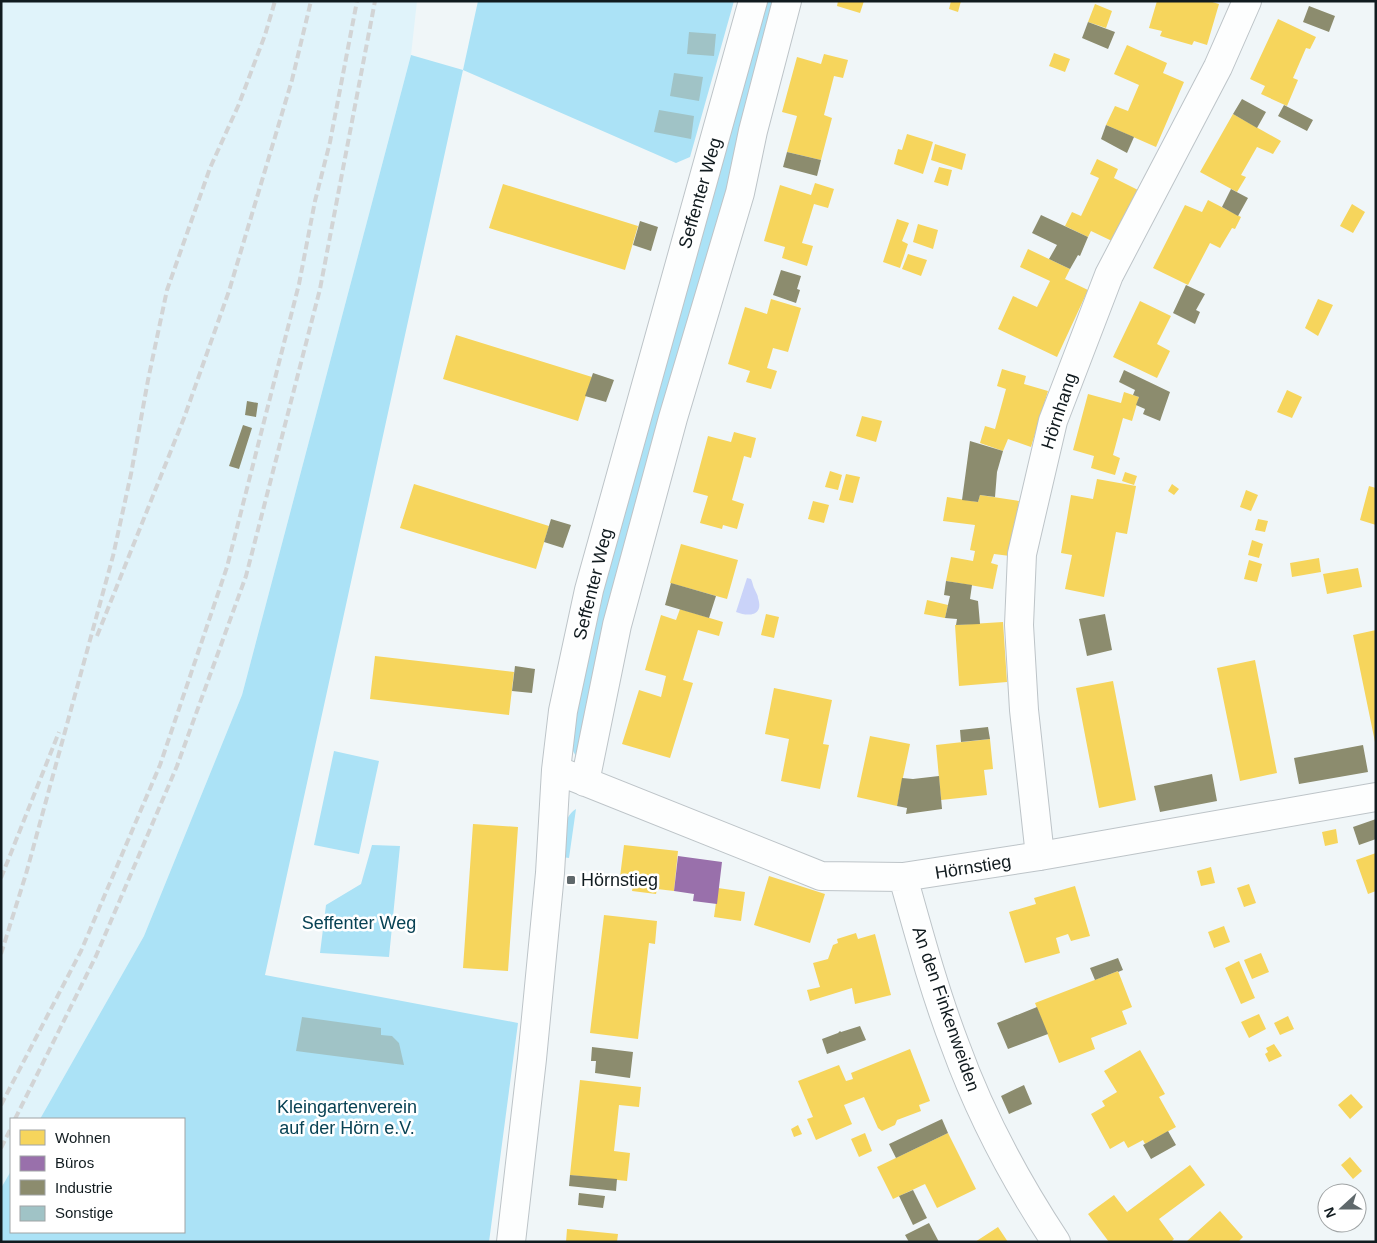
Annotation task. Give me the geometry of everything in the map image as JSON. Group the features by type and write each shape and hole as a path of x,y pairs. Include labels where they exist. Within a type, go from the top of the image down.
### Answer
{"street":[{"name":"Seffenter Weg","path":"511,1242 532,1059 550,872 556,770 563,711 589,590 753,1"},
{"name":"Seffenter Weg","path":"584,782 617,624 673,418 740,193 753,131 787,1"},
{"name":"Hörnhang","path":"1040,856 1024,710 1019,625 1022,554 1053,421 1109,275 1218,67 1247,1"},
{"name":"Hörnstieg","path":"556,770 821,876 903,877 1040,856 1376,797"},
{"name":"An den Finkenweiden","path":"903,877 934,986 955,1047 991,1131 1039,1216 1056,1242"}],"shaded area":[{"path":"1,1 417,1 411,55 242,695 144,936 41,1118 10,1118 10,1173 1,1188"},
{"path":"747,578 751,579 759,604 757,612 750,615 736,612"}],"green space":[{"path":"478,1 734,1 690,157 676,163 463,70"},
{"path":"767,1 778,1 732,189 577,758 573,751 572,735 596,612"},
{"name":"Kleingartenverein auf der Hörn e.V.","path":"411,55 463,70 265,975 518,1023 489,1242 1,1242 1,1188 10,1173 10,1233 185,1233 185,1118 41,1118 144,936 242,695"},
{"path":"334,751 379,761 359,854 314,845"},
{"path":"576,809 569,858 562,857 565,824 571,813"},
{"name":"Seffenter Weg","path":"372,845 400,846 389,957 320,953 326,905 361,884"}],"building: Wohnen":[{"path":"838,1 864,1 860,13 837,6"},
{"path":"951,1 961,1 958,12 949,9"},
{"path":"1157,1 1209,1 1219,4 1207,45 1194,41 1192,45 1160,36 1162,31 1149,28"},
{"path":"1095,4 1112,11 1106,28 1088,22"},
{"path":"1278,19 1316,37 1310,49 1306,48 1293,78 1298,80 1287,106 1261,94 1265,86 1250,79"},
{"path":"1127,45 1167,63 1163,73 1184,82 1156,147 1106,125 1115,106 1128,111 1139,85 1114,74"},
{"path":"1054,53 1070,59 1065,72 1049,66"},
{"path":"824,54 848,60 843,78 834,76 824,115 832,118 821,160 787,152 797,116 782,112 797,57 821,64"},
{"path":"1233,114 1281,141 1273,154 1257,147 1241,175 1246,177 1237,192 1200,172"},
{"path":"907,134 933,142 923,174 894,164 898,149 902,150"},
{"path":"935,144 966,154 962,170 931,160"},
{"path":"1097,159 1118,169 1114,178 1138,190 1112,241 1091,231 1088,237 1065,226 1072,212 1081,216 1099,178 1090,174"},
{"path":"939,167 952,170 948,186 934,182"},
{"path":"815,183 834,189 828,208 814,204 802,243 813,246 807,266 782,258 785,247 764,241 780,185 811,195"},
{"path":"503,184 638,226 625,270 489,228"},
{"path":"1208,200 1241,217 1235,229 1232,228 1220,248 1210,243 1188,285 1153,268 1185,205 1202,212"},
{"path":"1352,204 1365,212 1353,233 1340,226"},
{"path":"897,219 909,223 902,241 908,244 900,268 883,262"},
{"path":"918,224 938,230 933,249 913,242"},
{"path":"1028,249 1070,269 1065,279 1088,290 1057,357 998,329 1013,296 1037,307 1050,281 1020,267"},
{"path":"908,254 927,260 921,276 902,269"},
{"path":"771,299 801,308 788,352 773,348 767,368 777,371 771,389 746,382 750,371 728,364 745,307 767,314"},
{"path":"1318,299 1333,305 1318,336 1305,328"},
{"path":"1140,301 1171,316 1157,344 1170,351 1157,378 1113,357"},
{"path":"456,335 592,377 578,421 443,379"},
{"path":"1002,369 1026,376 1024,384 1048,391 1031,447 1008,439 1003,451 980,443 985,426 995,429 1006,389 997,386"},
{"path":"1287,390 1302,397 1292,418 1277,412"},
{"path":"1124,392 1139,397 1132,421 1123,418 1113,455 1120,458 1115,475 1091,468 1094,456 1073,450 1088,394 1121,403"},
{"path":"862,416 882,421 876,442 856,436"},
{"path":"734,432 756,438 751,458 744,456 732,500 744,504 737,529 723,525 722,529 700,523 708,496 693,492 708,436 731,442"},
{"path":"830,471 842,475 838,490 825,487"},
{"path":"1125,472 1137,476 1134,485 1122,481"},
{"path":"846,474 860,477 853,503 839,500"},
{"path":"1097,479 1136,486 1127,534 1116,532 1104,597 1065,589 1072,555 1061,553 1071,495 1093,499"},
{"path":"414,484 549,526 536,569 400,528"},
{"path":"1172,484 1179,489 1174,495 1168,491"},
{"path":"1369,486 1376,488 1376,525 1360,520"},
{"path":"1246,490 1258,495 1251,511 1240,507"},
{"path":"980,495 1019,501 1010,556 994,554 991,563 998,565 993,589 946,581 951,557 973,561 975,551 970,550 975,525 943,521 947,497 978,502"},
{"path":"813,501 829,505 824,523 808,519"},
{"path":"1258,519 1268,521 1265,532 1255,530"},
{"path":"1252,540 1263,544 1259,558 1248,555"},
{"path":"681,544 738,560 727,599 670,583"},
{"path":"1319,558 1321,572 1292,577 1290,563"},
{"path":"1249,560 1262,564 1257,582 1244,579"},
{"path":"1358,568 1362,587 1327,594 1323,574"},
{"path":"927,600 948,605 945,618 924,614"},
{"path":"680,609 723,622 719,636 698,630 683,680 693,683 670,758 622,744 639,690 661,697 666,676 645,670 661,615 676,620"},
{"path":"766,614 779,617 774,638 761,635"},
{"path":"1003,622 1007,682 959,686 955,625"},
{"path":"1376,630 1376,741 1375,742 1353,635"},
{"path":"375,656 514,672 509,715 370,699"},
{"path":"1255,660 1277,773 1240,781 1217,668"},
{"path":"1113,681 1136,800 1099,808 1076,688"},
{"path":"774,688 832,700 823,744 829,745 820,789 781,781 789,739 765,734"},
{"path":"870,736 910,744 897,806 857,797"},
{"path":"990,739 993,769 984,770 987,795 941,800 936,745"},
{"path":"473,824 518,827 508,971 463,968"},
{"path":"1336,829 1338,843 1325,846 1322,832"},
{"path":"624,845 678,851 674,891 657,889 656,894 632,891 633,886 619,885"},
{"path":"1376,853 1376,891 1368,894 1356,860"},
{"path":"1211,867 1215,883 1201,886 1197,871"},
{"path":"769,876 825,894 810,943 754,925"},
{"path":"1249,884 1256,903 1244,907 1237,888"},
{"path":"1075,886 1090,936 1071,941 1068,934 1056,938 1060,953 1025,963 1009,912 1036,904 1034,898"},
{"path":"718,888 745,892 741,921 714,917"},
{"path":"604,915 657,921 655,944 649,943 638,1039 590,1033"},
{"path":"1224,926 1230,942 1214,948 1208,932"},
{"path":"856,933 858,939 875,934 891,995 855,1004 852,988 810,1001 807,990 820,987 813,963 828,959 833,945 838,943 837,939"},
{"path":"1261,953 1269,972 1252,979 1244,960"},
{"path":"1239,961 1255,998 1241,1004 1225,968"},
{"path":"1118,971 1132,1007 1122,1011 1127,1024 1091,1038 1095,1049 1059,1063 1035,1003"},
{"path":"1259,1014 1266,1029 1249,1038 1241,1022"},
{"path":"1288,1016 1294,1029 1280,1035 1274,1023"},
{"path":"1274,1044 1282,1056 1269,1062 1265,1054 1268,1052 1266,1048"},
{"path":"910,1049 930,1101 919,1105 921,1111 897,1120 895,1125 882,1131 878,1128 864,1097 844,1105 852,1124 816,1140 807,1119 813,1117 798,1081 839,1065 846,1081 853,1079 851,1073"},
{"path":"1140,1050 1165,1094 1159,1097 1176,1127 1145,1144 1143,1140 1128,1148 1124,1141 1110,1149 1091,1114 1105,1106 1102,1101 1117,1092 1104,1071"},
{"path":"580,1080 641,1087 639,1107 619,1105 614,1151 630,1153 627,1181 570,1175"},
{"path":"1351,1094 1363,1107 1350,1119 1338,1105"},
{"path":"798,1125 802,1134 794,1137 791,1129"},
{"path":"865,1133 872,1151 859,1157 851,1139"},
{"path":"948,1133 976,1189 937,1208 925,1184 893,1199 877,1167"},
{"path":"1350,1157 1362,1171 1353,1179 1341,1165"},
{"path":"1190,1165 1205,1185 1159,1219 1174,1239 1171,1242 1109,1242 1088,1214 1114,1195 1127,1212"},
{"path":"1220,1211 1243,1237 1238,1242 1186,1242"},
{"path":"998,1227 1008,1242 975,1242"},
{"path":"567,1229 618,1234 617,1242 566,1242"}],"building: Büros":[{"path":"678,856 722,862 717,904 693,901 694,894 674,891"}],"building: Industrie":[{"path":"1309,6 1335,16 1329,32 1303,22"},
{"path":"1088,22 1115,32 1108,49 1082,38"},
{"path":"1242,99 1266,112 1257,128 1233,114"},
{"path":"1284,105 1313,120 1307,131 1278,116"},
{"path":"1106,125 1134,137 1127,153 1101,139"},
{"path":"787,152 821,160 817,176 783,167"},
{"path":"1231,189 1248,198 1238,216 1222,207"},
{"path":"1041,215 1088,237 1080,256 1078,255 1070,269 1049,259 1057,245 1032,233"},
{"path":"640,221 658,227 651,251 633,245"},
{"path":"781,270 801,276 797,289 800,290 796,303 773,295"},
{"path":"1186,285 1205,294 1196,310 1200,312 1195,324 1173,313"},
{"path":"1124,370 1170,392 1160,421 1143,414 1145,409 1136,405 1139,397 1133,395 1135,390 1119,382"},
{"path":"593,373 614,380 606,402 585,396"},
{"path":"247,401 258,403 256,417 245,415"},
{"path":"243,425 252,428 239,469 229,466"},
{"path":"970,441 1003,451 997,472 995,497 980,495 978,502 962,500"},
{"path":"551,519 571,525 563,548 544,542"},
{"path":"946,581 972,585 970,599 978,601 980,624 956,625 957,619 945,618 950,596 944,595"},
{"path":"671,583 716,596 709,618 665,605"},
{"path":"1105,614 1112,650 1087,656 1079,619"},
{"path":"515,666 535,669 532,693 512,691"},
{"path":"988,727 990,739 961,742 960,730"},
{"path":"1363,745 1368,772 1299,784 1294,758"},
{"path":"1212,774 1217,801 1160,812 1154,786"},
{"path":"939,776 942,809 906,814 907,808 897,806 902,778 913,779"},
{"path":"1376,819 1376,839 1359,845 1353,827"},
{"path":"1118,958 1123,970 1095,980 1090,968"},
{"path":"1037,1007 1048,1034 1008,1049 997,1023"},
{"path":"860,1026 866,1040 827,1054 822,1039 840,1031"},
{"path":"592,1047 633,1052 630,1078 595,1073 596,1061 591,1061"},
{"path":"1024,1085 1032,1104 1009,1114 1001,1096"},
{"path":"942,1119 948,1133 896,1158 889,1144"},
{"path":"1168,1131 1176,1145 1151,1159 1143,1145"},
{"path":"570,1175 617,1179 616,1191 569,1186"},
{"path":"913,1190 927,1218 913,1225 899,1196"},
{"path":"579,1193 605,1196 603,1208 578,1205"},
{"path":"929,1223 939,1242 909,1242 905,1235"}],"building: Sonstige":[{"path":"689,32 716,34 714,56 687,54"},
{"path":"674,73 703,77 699,101 670,96"},
{"path":"659,110 694,116 691,139 654,132"},
{"path":"302,1017 381,1028 381,1035 392,1036 399,1043 404,1065 296,1051"}],"railway":[{"path":"1,954 26,874 113,556 167,290 210,168 239,104 265,35 275,1"},
{"path":"97,636 184,418 229,291 292,80 311,1"},
{"path":"1,1105 81,951 160,765 227,567 299,284 315,201 330,142 357,1"},
{"path":"15,1118 96,956 177,766 246,576 320,289 375,1"},
{"path":"1,878 59,732"},
{"path":"1,1148 10,1130"}],"place":[{"name":"Hörnstieg","path":"571,880"}]}
